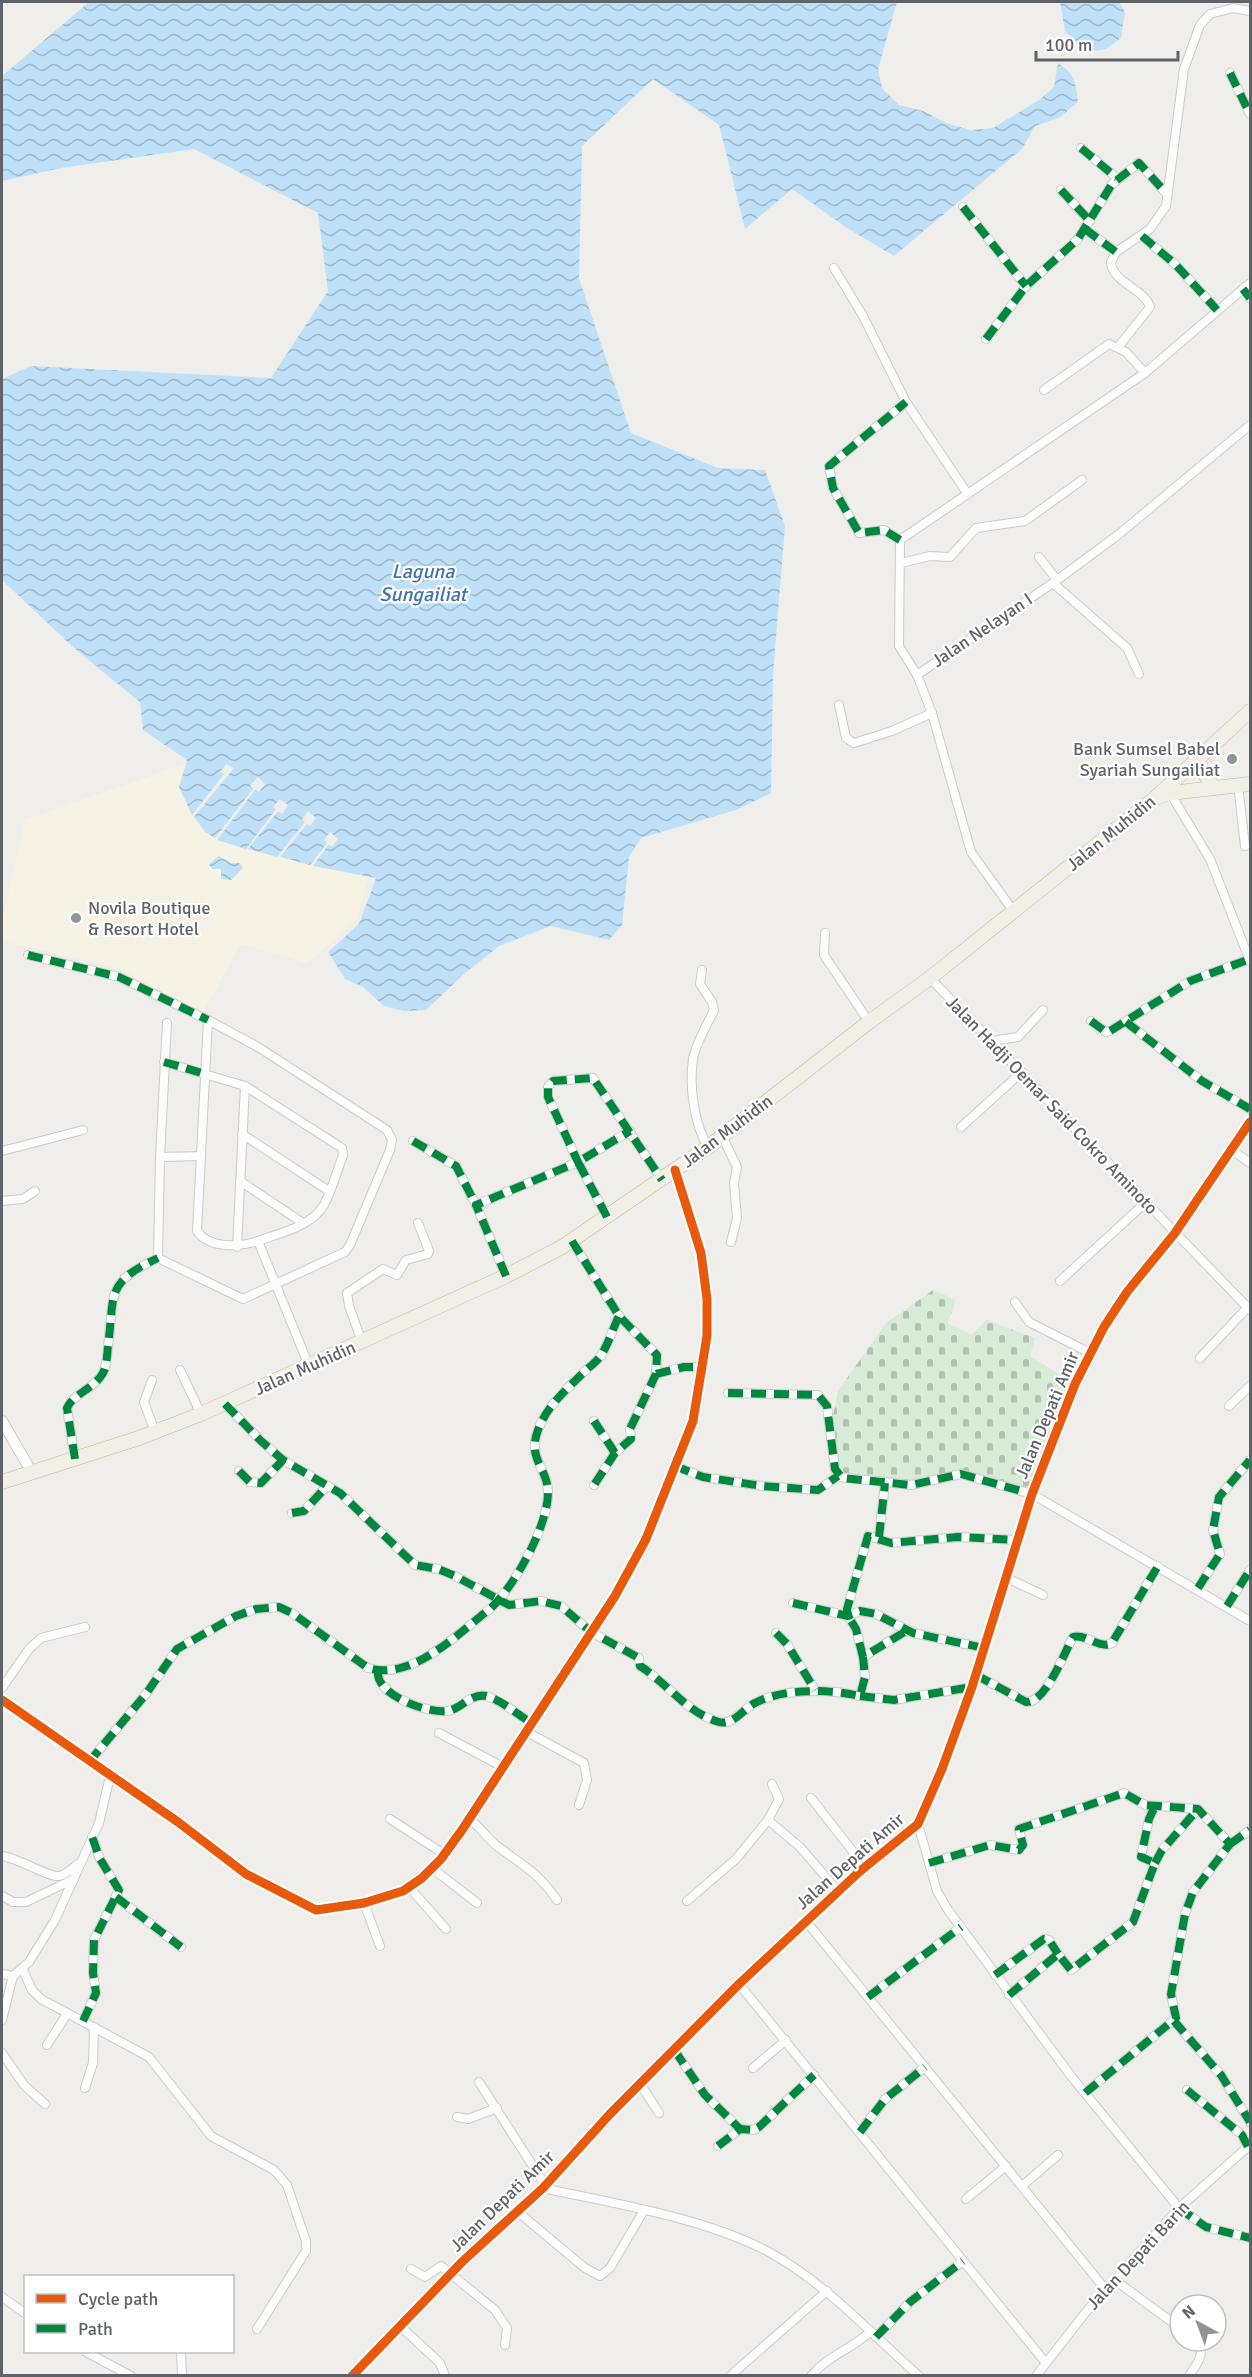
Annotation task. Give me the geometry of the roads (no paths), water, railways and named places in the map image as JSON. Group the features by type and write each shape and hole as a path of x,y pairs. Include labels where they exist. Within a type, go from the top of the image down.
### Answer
{"highway":[{"name":"Jalan Muhidin","path":"2,1482 154,1432 225,1404 506,1276 572,1240 662,1180 678,1172 869,1022 930,978 1155,798 1251,711"},
{"path":"1197,760 1213,788"},
{"path":"1155,798 1170,793 1244,785"}],"street":[{"path":"1119,346 1150,307 1143,296 1110,266 1116,252 1142,236 1158,220 1166,206 1166,193 1174,162 1184,69 1203,20 1235,6 1251,11"},
{"path":"1230,73 1251,114"},
{"path":"1081,148 1117,178"},
{"path":"987,339 1026,286 1070,249 1117,178 1139,163 1166,193"},
{"path":"1061,190 1090,221"},
{"path":"963,207 1026,286"},
{"path":"1085,229 1116,252"},
{"path":"1142,236 1176,265 1217,310"},
{"path":"834,268 863,316 906,402 968,493"},
{"path":"917,675 899,646 901,563 898,550 900,540 1145,373 1251,283"},
{"path":"1243,289 1251,298"},
{"path":"1044,390 1109,344 1119,346 1145,373"},
{"path":"900,540 884,530 859,533 833,488 829,466 906,402"},
{"name":"Jalan Nelayan I","path":"1014,912 971,852 932,713 917,675 1055,582 1118,535 1251,424"},
{"path":"901,563 930,556 950,556 976,528 1024,521 1082,480"},
{"path":"1039,557 1055,582 1127,648 1140,674"},
{"path":"839,705 846,738 854,743 892,731 932,713"},
{"path":"1244,785 1245,846"},
{"path":"1091,1021 1106,1032 1126,1022 1190,981 1250,960 1210,859 1170,793"},
{"path":"825,933 824,955 869,1022"},
{"path":"28,955 119,977 208,1020 258,1047 362,1112 387,1130 392,1140 349,1248 248,1298 241,1298 158,1258"},
{"path":"702,970 700,984 712,1002 714,1010 694,1055 694,1085 698,1126 707,1148"},
{"name":"Jalan Hadji Oemar Said Cokro Aminoto","path":"930,978 1249,1308"},
{"path":"992,1041 1018,1037 1044,1011"},
{"path":"164,1062 205,1074 245,1086 340,1146 343,1155 321,1209 303,1223 237,1247 201,1236 197,1230 205,1074 208,1020"},
{"path":"1126,1022 1202,1081 1251,1109"},
{"path":"158,1258 160,1157 167,1023"},
{"path":"961,1127 1022,1072"},
{"path":"607,1218 548,1097 548,1087 553,1081 593,1078 662,1180"},
{"path":"237,1247 245,1086"},
{"name":"Jalan Depati Amir","path":"352,2376 450,2274 544,2187 610,2114 739,1984 838,1891 918,1824 942,1769 972,1687 1032,1494 1090,1353 1127,1292 1175,1233 1251,1122"},
{"path":"2,1151 83,1130"},
{"path":"476,1205 578,1162 630,1131"},
{"path":"242,1134 329,1191"},
{"path":"722,1136 738,1167 734,1183 737,1218 731,1242"},
{"path":"413,1141 456,1166 476,1205 506,1276"},
{"path":"1232,1150 1251,1163"},
{"path":"160,1157 201,1156"},
{"path":"2,1700 88,1762 178,1822 246,1874 305,1906 316,1910 364,1903 409,1887 432,1868 470,1819 530,1722 615,1596 646,1539 693,1421 707,1336 707,1299 701,1253 682,1193 678,1172"},
{"path":"240,1181 303,1223"},
{"path":"2,1201 23,1199 35,1191"},
{"path":"1060,1281 1145,1203"},
{"path":"362,1342 349,1306 347,1293 381,1269 397,1275 406,1260 428,1254 429,1251 418,1222"},
{"path":"572,1240 619,1316 656,1352 656,1374 630,1429 629,1441 615,1453 594,1485"},
{"path":"258,1241 309,1366"},
{"path":"75,1459 67,1408 71,1402 94,1386 105,1369 116,1287 134,1269 158,1258"},
{"path":"1015,1302 1029,1322 1090,1353"},
{"path":"1200,1358 1249,1308"},
{"path":"88,1762 146,1694 177,1649 236,1616 256,1609 279,1607 292,1613 368,1668 378,1671 411,1664 434,1652 492,1597 526,1560 543,1520 548,1491 533,1448 537,1432 555,1399 602,1355 619,1316"},
{"path":"656,1374 684,1366 701,1367"},
{"path":"180,1370 201,1414"},
{"path":"152,1380 144,1402 154,1432"},
{"path":"1229,1406 1251,1386"},
{"path":"728,1393 758,1396 790,1392 818,1395 822,1398 827,1406 838,1476"},
{"path":"225,1404 283,1460 326,1487 340,1493 415,1565 438,1569 509,1605 541,1601 561,1606 591,1632 636,1656 641,1667 657,1676 685,1703 719,1722 731,1720 755,1702 815,1690 894,1700 972,1687"},
{"path":"2,1421 31,1471"},
{"path":"594,1421 615,1453"},
{"path":"238,1472 250,1482 261,1483 283,1460"},
{"path":"1198,1588 1220,1554 1213,1530 1219,1497 1251,1460"},
{"path":"675,1466 718,1480 818,1490 838,1476 912,1485 961,1474 1032,1494 1198,1588 1251,1621"},
{"path":"879,1537 885,1483"},
{"path":"292,1513 304,1511 326,1487"},
{"path":"860,1696 865,1677 863,1657 856,1629 848,1616 847,1609 866,1540 872,1535 891,1543 958,1537 1019,1540"},
{"path":"976,1675 1026,1702 1033,1701 1046,1689 1073,1637 1079,1636 1104,1645 1112,1642 1158,1566"},
{"path":"1227,1606 1251,1570"},
{"path":"1007,1578 1043,1595"},
{"path":"793,1603 848,1616 860,1611 876,1614 908,1630 984,1648"},
{"path":"2,1688 29,1649 41,1638 85,1627"},
{"path":"863,1657 908,1630"},
{"path":"776,1633 788,1644 815,1690"},
{"path":"378,1671 379,1681 386,1689 406,1702 427,1709 450,1710 474,1697 484,1696 530,1722"},
{"path":"525,1731 584,1763 587,1780 579,1805"},
{"path":"439,1733 503,1767"},
{"path":"2,2020 14,1976 23,1970 55,1920 74,1880 99,1823 110,1776"},
{"path":"687,1901 736,1859 768,1820 779,1800 772,1784"},
{"path":"929,1863 990,1845 1020,1850 1023,1845 1019,1829 1124,1793 1136,1797 1143,1804 1198,1809 1230,1844"},
{"path":"811,1798 865,1867"},
{"path":"1155,1806 1149,1819 1141,1857 1155,1863"},
{"path":"995,1975 1044,1940 1049,1940 1071,1970 1128,1927 1136,1914 1162,1850 1198,1809"},
{"path":"390,1819 444,1854"},
{"path":"470,1819 497,1846 516,1857 544,1880 557,1900"},
{"path":"768,1820 800,1847 838,1891"},
{"path":"918,1824 938,1892 1009,1995 1085,2093 1179,2208 1206,2227 1251,2238"},
{"path":"1085,2093 1153,2035 1174,2021 1177,2013 1172,1999 1172,1988 1188,1905 1205,1874 1230,1844 1251,1830"},
{"path":"83,2021 96,1993 93,1973 94,1940 119,1887 100,1858 92,1838"},
{"path":"2,1856 14,1857 54,1877 62,1876 81,1862"},
{"path":"432,1868 477,1903"},
{"path":"2,1896 13,1902 26,1902 74,1880"},
{"path":"409,1887 446,1929"},
{"path":"116,1897 181,1947"},
{"path":"364,1903 380,1946"},
{"path":"806,1921 1106,2290"},
{"path":"868,1997 961,1927"},
{"path":"1009,1995 1058,1954"},
{"path":"23,1970 32,1990 41,1999 149,2056 165,2073 211,2136 274,2170 287,2185 306,2241 306,2251 257,2329"},
{"path":"2,1974 14,1976"},
{"path":"739,1984 1045,2362"},
{"path":"47,2045 67,2014"},
{"path":"1174,2021 1221,2075 1251,2122"},
{"path":"85,2088 93,2063 94,2027"},
{"path":"753,2068 786,2040"},
{"path":"675,2051 705,2095 740,2129 753,2130 759,2127 814,2075"},
{"path":"2,2053 24,2085 45,2104"},
{"path":"860,2132 885,2099 925,2067"},
{"path":"479,2082 544,2187 697,2223 739,2238 768,2252 827,2292 919,2376"},
{"path":"641,2085 659,2113"},
{"path":"1187,2090 1246,2135 1250,2146"},
{"path":"457,2117 468,2119 497,2108"},
{"path":"718,2146 740,2129"},
{"name":"Jalan Depati Barin","path":"1036,2376 1045,2362 1106,2290 1179,2208 1250,2146"},
{"path":"1022,2186 1058,2155"},
{"path":"966,2199 1006,2166"},
{"path":"518,2212 585,2268 600,2276 610,2268 643,2212"},
{"path":"811,2376 829,2357 873,2335 910,2302 963,2261"},
{"path":"411,2270 425,2277 439,2266 450,2274 503,2318 507,2328 505,2345"},
{"path":"1116,2281 1168,2319"},
{"path":"730,2376 827,2292"},
{"path":"2,2297 24,2313"},
{"path":"399,2326 440,2363 445,2376"},
{"path":"88,2353 131,2376"},
{"path":"181,2353 182,2376"},
{"path":"1189,2376 1202,2353"}],"water":[{"name":"Laguna Sungailiat","path":"89,2 897,2 878,69 882,88 899,105 923,111 946,123 971,130 993,128 1039,100 1054,87 1058,63 1071,75 1078,102 1059,118 1035,126 1022,149 894,256 847,228 792,189 745,229 719,125 653,79 582,146 579,278 631,433 718,468 765,470 785,526 773,674 771,793 736,810 641,838 629,857 622,925 609,940 551,926 499,946 464,974 426,1010 404,1011 384,1006 363,987 345,979 328,952 359,924 376,878 313,866 329,844 332,847 338,839 330,832 324,840 327,843 310,865 280,857 307,824 310,826 316,818 308,811 302,820 305,822 277,857 248,849 278,811 282,814 288,805 280,799 273,807 276,809 246,849 217,840 255,790 259,792 265,784 258,777 250,786 253,789 215,838 205,832 194,817 234,768 226,764 220,772 224,774 192,815 179,787 187,760 143,730 140,702 74,648 2,580 2,379 31,366 271,378 328,291 318,213 194,149 61,168 2,181 2,76"},
{"path":"1060,2 1119,2 1125,12 1121,38 1106,49 1086,52 1065,31"},
{"path":"219,856 231,863 239,863 243,868 231,880 221,879 221,869 212,869 209,864"}],"place":[{"name":"Bank Sumsel Babel Syariah Sungailiat","path":"1232,759"},
{"name":"Novila Boutique & Resort Hotel","path":"76,918"}]}
